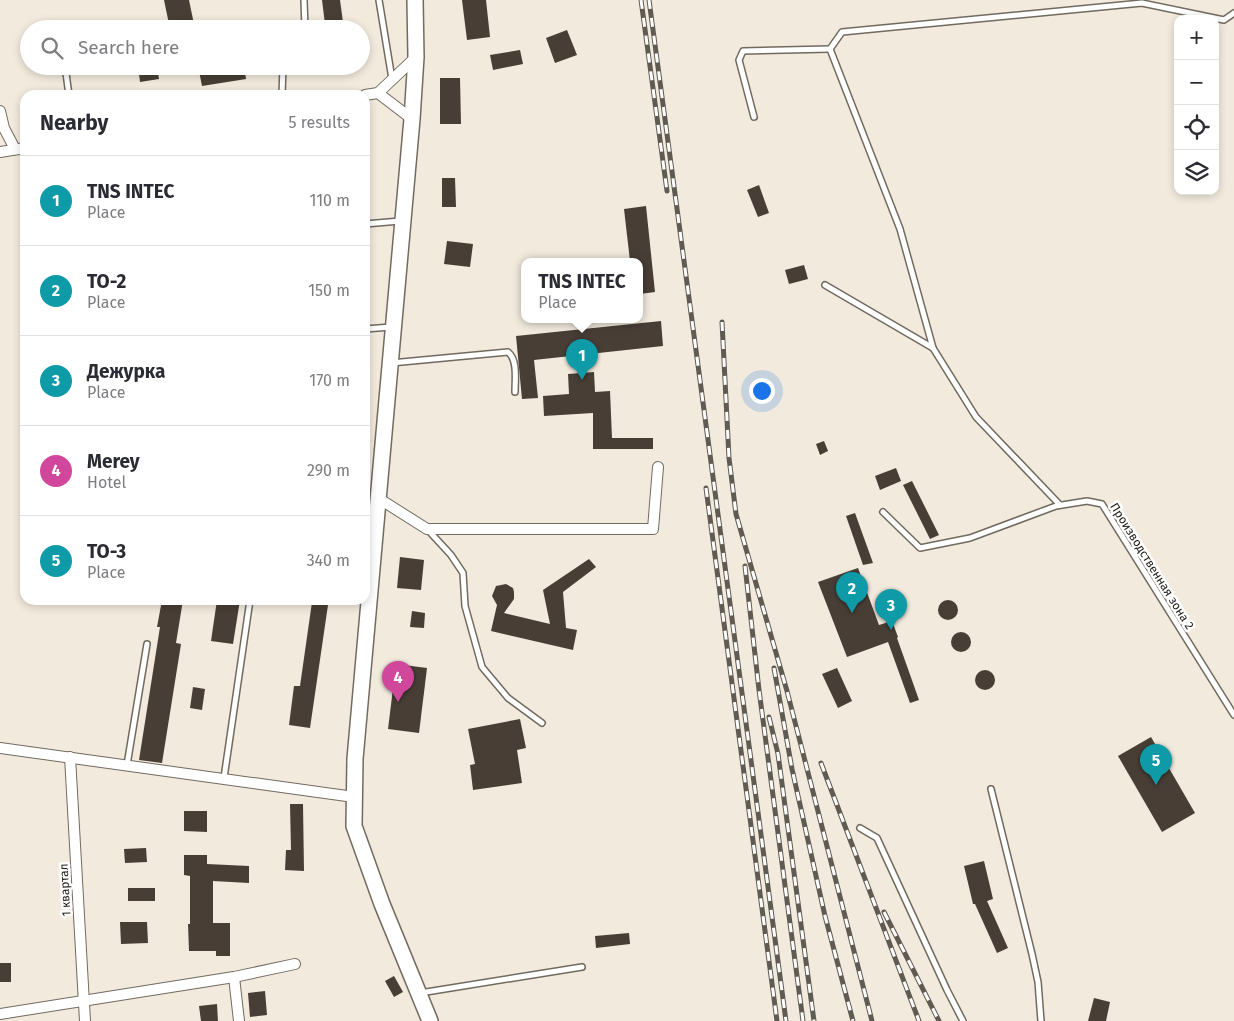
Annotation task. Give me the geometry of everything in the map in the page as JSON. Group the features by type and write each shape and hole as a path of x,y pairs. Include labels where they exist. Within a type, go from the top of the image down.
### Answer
{"street":[{"path":"370,589 412,119 416,57 415,0"},
{"path":"370,94 378,93 416,57"},
{"path":"378,93 412,119"},
{"path":"0,111 4,128 20,149 0,152"},
{"path":"378,498 427,529 653,529 658,467"},
{"path":"369,605 355,759 354,826 382,904 430,1021"},
{"path":"0,748 354,797"},
{"name":"1 квартал","path":"70,757 85,1021"},
{"path":"0,1014 234,977 295,964"},
{"path":"234,977 239,1021"}],"lane":[{"path":"304,0 304,20"},
{"path":"379,0 392,80"},
{"path":"830,49 842,32 1142,3 1224,20 1234,13"},
{"path":"754,117 739,60 743,51 830,49"},
{"path":"830,49 900,229 932,348 976,417 1060,506"},
{"path":"66,75 68,90"},
{"path":"282,90 283,75"},
{"path":"370,224 403,221"},
{"path":"825,285 932,348"},
{"path":"370,329 394,327"},
{"path":"390,363 508,352 512,355 514,361 515,392"},
{"name":"Производственная зона 2","path":"883,512 920,548 970,538 1060,506 1086,501 1102,504 1234,715"},
{"path":"427,529 451,555 463,573 465,606 482,667 508,698 542,723"},
{"path":"224,778 249,605"},
{"path":"127,765 147,644"},
{"path":"991,789 1038,982 1040,1021"},
{"path":"860,828 877,838 963,1021"},
{"path":"420,994 582,967"}],"building":[{"path":"164,0 189,0 193,20 168,20"},
{"path":"322,0 340,0 343,20 324,20"},
{"path":"462,0 486,0 490,37 467,40"},
{"path":"567,30 577,55 555,63 546,38"},
{"path":"520,50 523,64 493,70 490,55"},
{"path":"139,75 158,75 159,79 140,82"},
{"path":"200,75 245,75 246,79 202,86"},
{"path":"440,78 460,78 461,124 440,124"},
{"path":"442,178 455,178 456,207 442,207"},
{"path":"759,185 769,213 758,217 747,190"},
{"path":"646,206 655,292 643,294 643,258 630,258 624,209"},
{"path":"447,241 473,244 470,267 444,264"},
{"path":"804,265 808,279 789,284 785,270"},
{"path":"661,321 663,346 534,360 538,398 522,399 516,336"},
{"path":"594,372 595,392 610,391 612,438 653,438 653,449 593,449 593,413 544,416 543,396 569,394 568,374"},
{"path":"824,441 828,451 820,455 816,444"},
{"path":"896,468 901,481 880,490 875,476"},
{"path":"912,481 939,535 930,539 903,485"},
{"path":"855,513 873,563 863,565 846,516"},
{"path":"400,557 424,560 421,590 397,588"},
{"path":"589,559 596,567 563,592 566,628 577,630 573,650 491,631 497,605 492,596 496,586 506,584 513,588 514,599 504,613 550,624 543,590"},
{"path":"858,568 879,625 892,621 919,700 910,703 888,642 847,657 818,582"},
{"path":"948,600 955,603 958,610 955,617 948,620 941,617 938,610 941,603"},
{"path":"161,605 182,605 176,643 181,644 162,763 139,760 160,627 157,627"},
{"path":"216,605 239,605 233,644 211,641"},
{"path":"312,605 328,605 310,728 289,725 294,686 300,686"},
{"path":"412,611 425,613 424,628 410,627"},
{"path":"961,632 968,635 971,642 968,649 961,652 954,649 951,642 954,635"},
{"path":"396,664 427,668 419,733 388,729"},
{"path":"837,668 852,701 838,708 822,674"},
{"path":"985,670 992,673 995,680 992,687 985,690 978,687 975,680 978,673"},
{"path":"193,687 205,689 202,710 190,708"},
{"path":"520,719 526,748 517,750 522,783 473,790 470,765 475,764 468,729"},
{"path":"1151,737 1195,813 1162,832 1118,756"},
{"path":"290,804 303,804 304,871 285,870 286,850 291,850"},
{"path":"184,811 207,811 207,832 184,831"},
{"path":"146,848 147,862 125,863 124,849"},
{"path":"184,855 207,855 207,864 249,866 249,883 213,881 213,923 230,923 230,956 216,956 216,951 189,951 190,876 184,875"},
{"path":"984,861 993,899 987,901 1008,948 997,953 975,904 973,904 964,866"},
{"path":"128,888 155,888 155,901 128,901"},
{"path":"120,922 147,922 148,943 121,944"},
{"path":"629,933 630,944 596,948 595,936"},
{"path":"0,963 11,963 11,982 0,982"},
{"path":"394,976 403,992 394,997 385,981"},
{"path":"265,991 267,1015 250,1017 248,993"},
{"path":"1094,998 1110,1002 1106,1021 1088,1021"},
{"path":"217,1004 218,1021 201,1021 199,1006"}],"railway":[{"path":"641,0 667,191"},
{"path":"649,0 786,1021"},
{"path":"722,322 729,458 736,514 787,691 872,1021"},
{"path":"706,488 777,1021"},
{"path":"745,566 759,690 803,1021"},
{"path":"774,668 792,769 825,916 853,1021"},
{"path":"769,717 778,754 814,1021"},
{"path":"821,763 919,1021"},
{"path":"884,912 939,1021"}],"place":[{"name":"TNS INTEC","path":"582,380"},
{"name":"ТО-2","path":"852,613"},
{"name":"Дежурка","path":"891,630"},
{"name":"Merey","path":"398,702"},
{"name":"ТО-3","path":"1156,785"}]}
